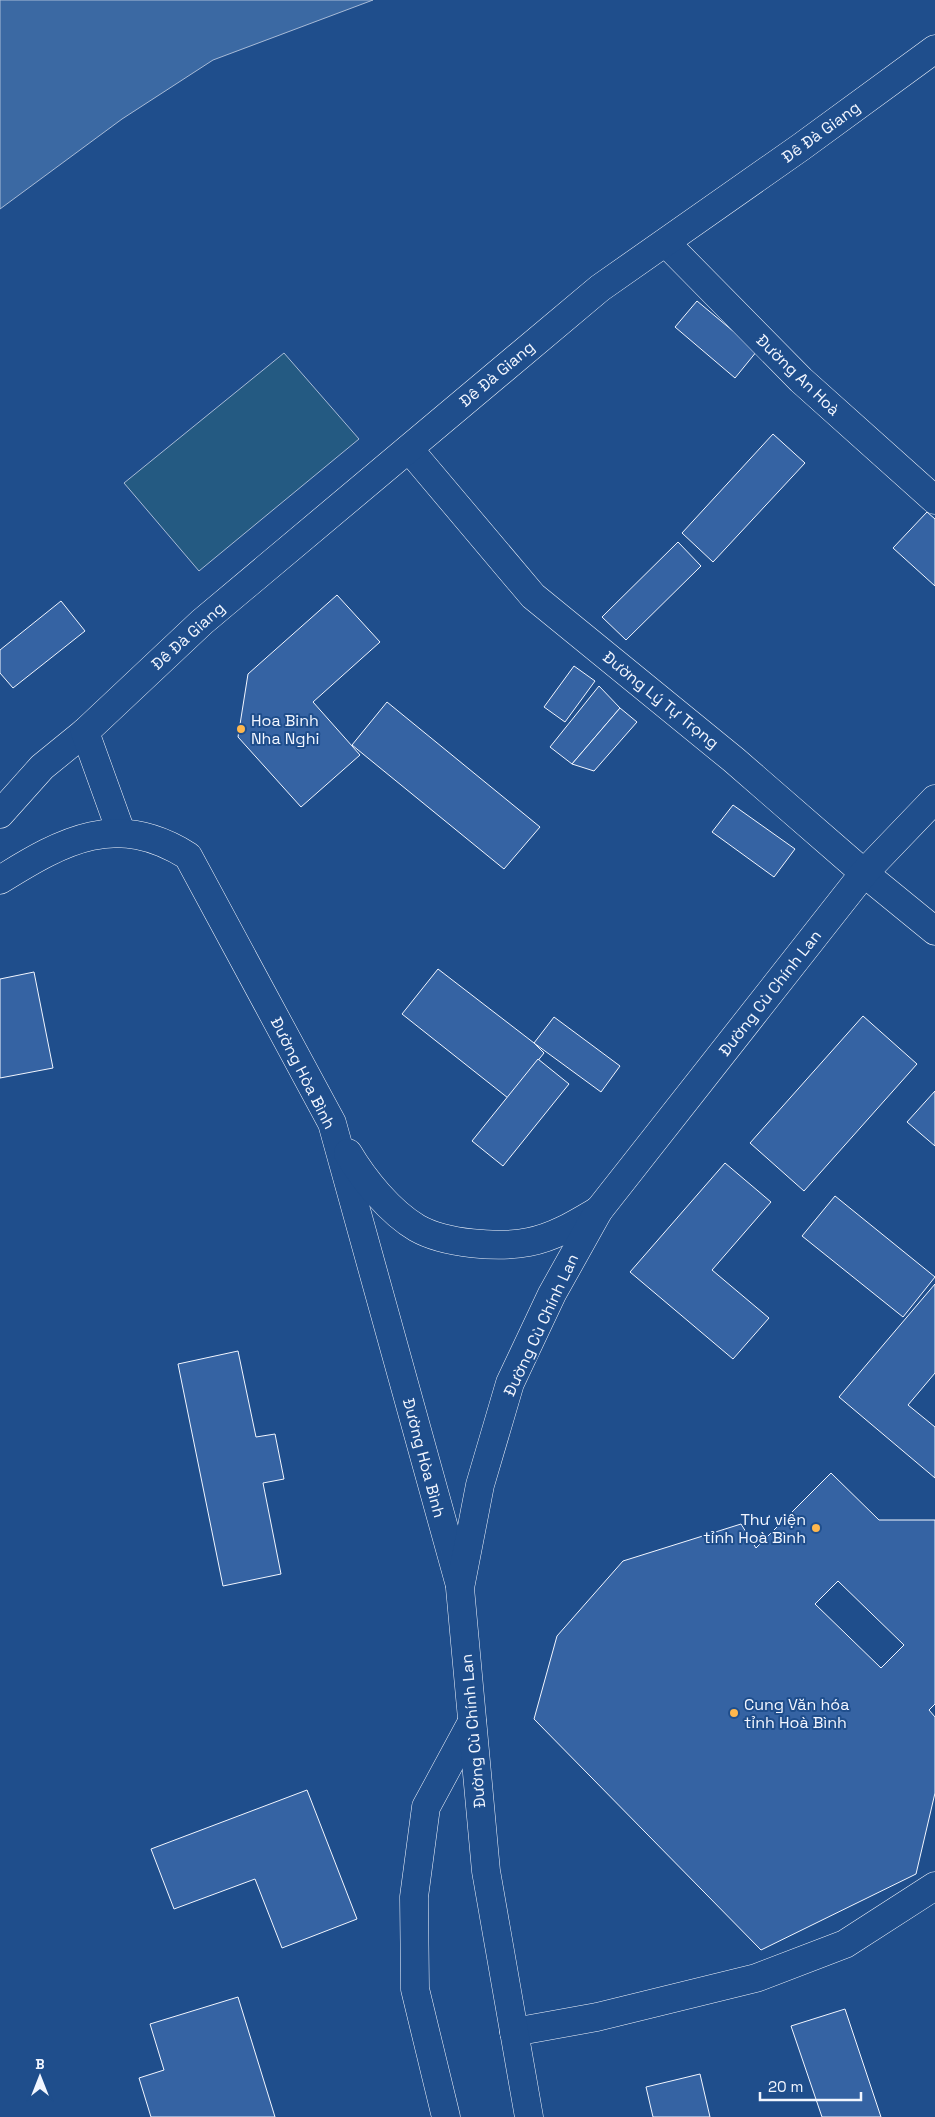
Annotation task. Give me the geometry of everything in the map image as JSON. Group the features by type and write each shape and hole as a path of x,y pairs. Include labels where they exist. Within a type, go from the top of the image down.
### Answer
{"street":[{"name":"Đê Đà Giang","path":"0,814 42,768 85,732 202,622 600,288 666,243 935,49"},
{"name":"Đường An Hoà","path":"666,243 801,380 935,500"},
{"name":"Đường Lý Tự Trọng","path":"409,448 533,596 734,760 864,873 935,930"},
{"path":"85,732 121,832"},
{"name":"Đường Cù Chính Lan","path":"529,2117 486,1871 460,1588 480,1485 510,1383 552,1294 599,1210 864,873 935,799"},
{"name":"Đường Hòa Bình","path":"0,880 44,852 58,846 87,837 121,832 139,834 156,840 174,847 188,856 332,1123 460,1588"},
{"path":"332,1123 354,1162 377,1194 418,1228 444,1238 474,1244 530,1242 550,1236 574,1225 599,1210"},
{"path":"446,2117 415,1989 414,1897 426,1807 472,1722"},
{"path":"514,2032 597,2017 756,1978 845,1944 935,1886"}],"shaded area":[{"path":"0,0 373,0 213,60 122,119 0,209"},
{"path":"284,353 359,439 199,571 124,483"}],"building":[{"path":"697,301 757,351 735,378 675,327"},
{"path":"773,434 805,463 713,562 682,533"},
{"path":"927,512 935,519 935,586 893,548"},
{"path":"678,542 701,566 626,640 602,617"},
{"path":"337,595 380,642 313,702 360,755 301,807 238,737 248,674"},
{"path":"61,601 85,631 13,688 0,673 0,650"},
{"path":"574,666 595,681 565,722 544,707"},
{"path":"599,686 620,708 572,764 550,747"},
{"path":"387,702 540,827 504,869 352,745"},
{"path":"620,708 637,722 594,771 572,764"},
{"path":"733,805 795,849 774,877 712,832"},
{"path":"438,969 534,1043 544,1053 508,1098 402,1014"},
{"path":"34,972 53,1068 0,1078 0,979"},
{"path":"863,1016 917,1064 804,1191 750,1143"},
{"path":"554,1017 620,1066 601,1092 534,1043"},
{"path":"538,1059 569,1084 503,1166 472,1141"},
{"path":"935,1091 935,1146 907,1122"},
{"path":"725,1163 771,1202 712,1270 769,1318 733,1359 630,1272"},
{"path":"835,1196 935,1277 903,1317 802,1236"},
{"path":"935,1284 935,1373 908,1405 935,1427 935,1478 839,1397"},
{"path":"238,1351 256,1437 275,1434 284,1479 263,1483 281,1574 223,1586 178,1364"},
{"name":"Cung Văn hóa tỉnh Hoà Bình","path":"831,1473 879,1520 935,1520 935,1704 929,1710 935,1717 935,1793 916,1874 761,1950 534,1719 557,1636 623,1561 741,1524 756,1548","holes":["838,1581 904,1645 881,1668 815,1604"]},
{"path":"307,1790 357,1919 282,1948 255,1879 174,1909 151,1849"},
{"path":"238,1997 275,2117 151,2117 139,2078 164,2070 150,2024"},
{"path":"845,2009 881,2117 822,2117 791,2026"},
{"path":"700,2074 710,2117 653,2117 646,2087"}],"place":[{"name":"Hoa Binh Nha Nghi","path":"241,729"},
{"name":"Thư viện tỉnh Hoà Bình","path":"816,1528"},
{"name":"Cung Văn hóa tỉnh Hoà Bình","path":"734,1713"}]}
